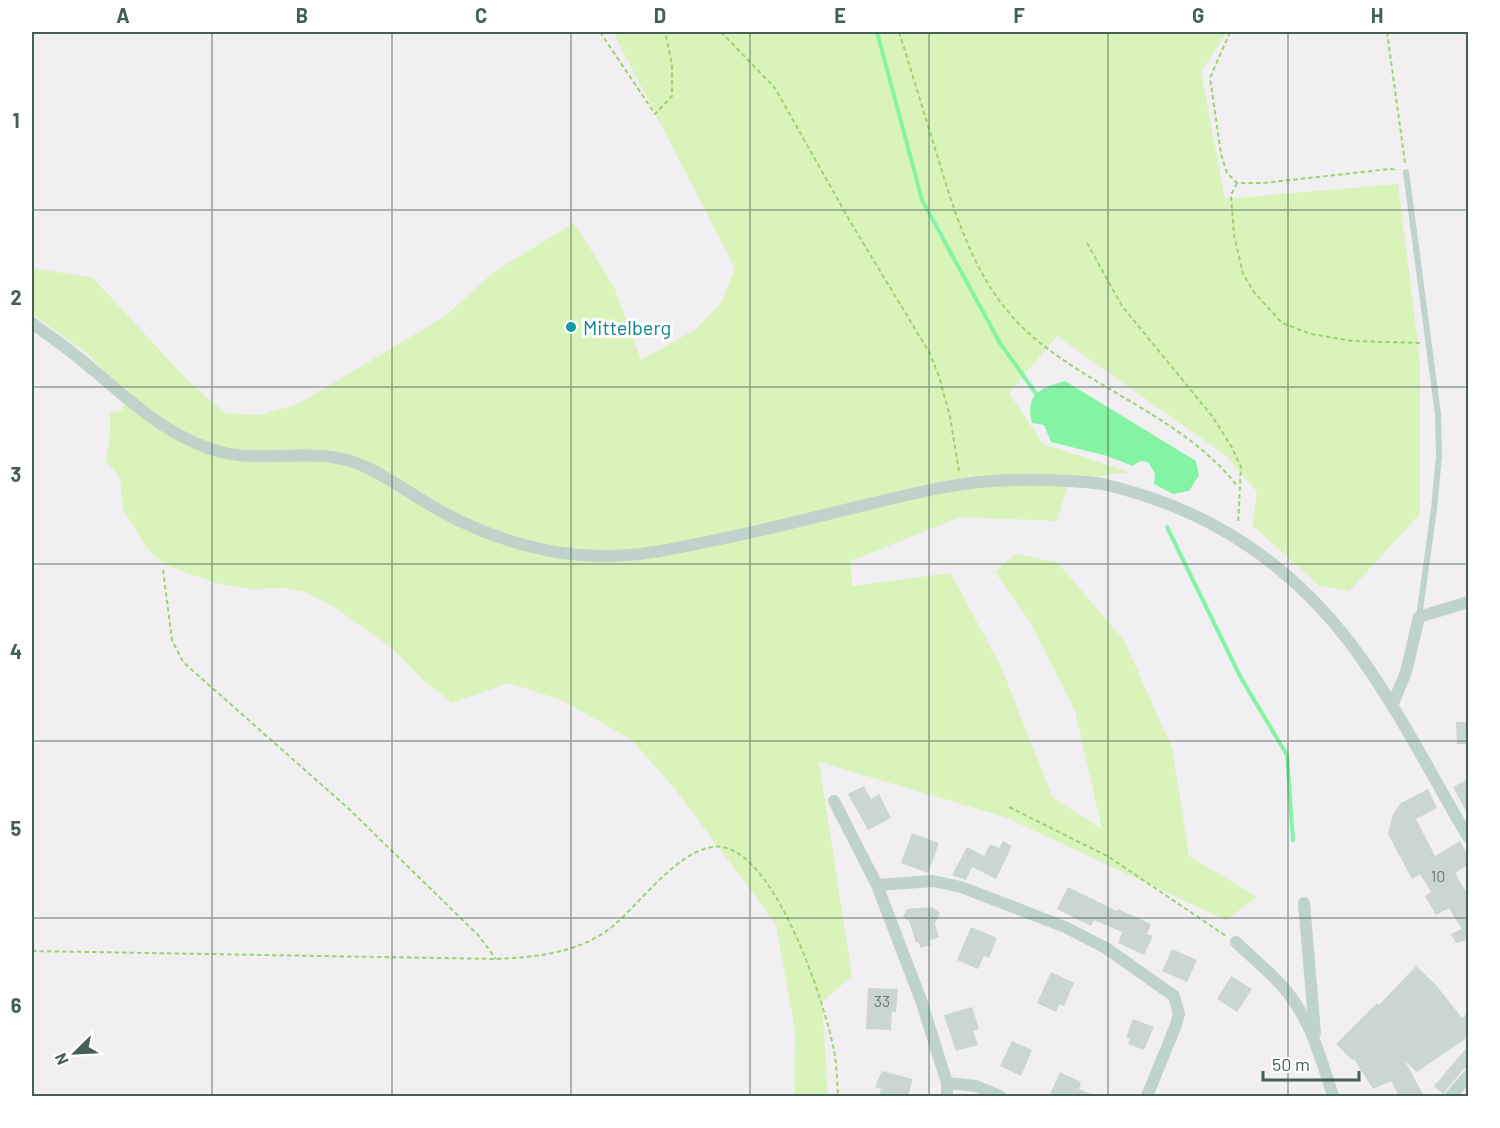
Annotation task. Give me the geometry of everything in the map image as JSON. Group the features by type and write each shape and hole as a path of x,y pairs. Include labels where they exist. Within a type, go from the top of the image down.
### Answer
{"street":[{"path":"32,323 88,365 150,418 180,436 205,447 254,457 319,454 339,458 364,466 448,515 492,534 530,546 572,554 604,556 646,554 772,530 877,503 962,485 1017,480 1099,483 1172,505 1237,536 1310,595 1352,645 1379,683 1468,837"},
{"path":"1392,706 1406,672 1419,617 1468,602"},
{"path":"834,801 877,885 922,1003 947,1083 947,1096"},
{"path":"877,885 933,881 961,887 1015,906 1107,948 1174,996 1179,1014 1147,1096"},
{"path":"1304,903 1316,1043"},
{"path":"1236,942 1284,988 1303,1016 1316,1043 1333,1096"},
{"path":"1450,1096 1468,1076"},
{"path":"947,1083 976,1086 1000,1096"}],"lane":[{"path":"1406,172 1438,414 1439,456 1419,617"}],"path":[{"path":"600,32 655,114 672,96 672,65 667,32"},
{"path":"721,32 775,88 851,223 929,352 939,375 950,417 962,485"},
{"path":"899,32 952,205 974,258 1008,313 1034,338 1191,443 1224,468 1238,487"},
{"path":"1230,32 1210,78 1221,154 1227,173 1237,183 1263,183 1390,169 1406,172 1387,32"},
{"path":"1237,183 1230,195 1234,235 1243,274 1254,292 1282,322 1311,334 1353,341 1429,343"},
{"path":"1088,243 1122,306 1205,407 1232,446 1241,466 1237,536"},
{"path":"163,570 172,640 183,662 349,809 479,936 496,959"},
{"path":"1009,807 1109,857 1236,942"},
{"path":"32,951 496,959 535,957 582,944 612,926 672,868 697,852 712,847 732,850 750,862 766,882 791,924 816,982 835,1052 838,1096"}],"shaded area":[{"path":"613,32 1227,32 1201,72 1225,199 1398,184 1420,360 1420,514 1349,591 1320,586 1252,525 1257,492 1226,456 1057,336 1009,393 1043,444 1130,472 1069,480 1057,521 960,517 851,561 852,586 951,573 1002,669 1053,798 1102,829 1075,711 1030,622 995,572 1015,554 1057,562 1124,640 1172,748 1189,856 1257,897 1226,920 1005,817 819,762 852,976 822,1002 828,1096 794,1096 795,1031 776,924 674,788 632,740 562,700 508,683 452,703 421,678 393,649 333,606 305,592 284,588 250,589 215,583 166,565 149,551 123,510 120,478 106,461 110,436 110,413 122,410 127,389 110,379 87,353 32,314 32,268 93,278 190,383 225,413 259,415 298,404 444,317 495,271 574,223 614,287 641,360 696,329 721,303 735,268"},
{"path":"1065,381 1196,461 1199,475 1189,491 1173,494 1154,484 1155,473 1148,462 1140,461 1133,466 1107,456 1051,442 1044,425 1032,423 1031,405 1036,394 1048,386"}],"building":[{"path":"1456,722 1468,722 1468,744 1457,744"},
{"path":"1468,779 1468,815 1453,787"},
{"path":"864,786 871,799 879,794 891,818 868,830 848,794"},
{"path":"1428,789 1437,808 1416,819 1435,856 1460,841 1468,856 1468,865 1455,873 1468,895 1468,940 1456,943 1451,934 1462,929 1449,908 1436,915 1425,896 1431,892 1420,874 1412,879 1388,834 1393,814 1401,803"},
{"path":"912,833 939,843 928,873 901,863"},
{"path":"1003,841 1012,846 996,879 972,867 966,880 952,875 967,847 984,856 990,844 999,848"},
{"path":"1068,887 1117,911 1118,909 1151,924 1147,934 1153,936 1144,955 1118,943 1122,932 1094,920 1091,926 1057,909"},
{"path":"932,907 940,913 935,924 939,937 929,941 931,945 921,948 918,942 916,943 909,921 903,917 907,909"},
{"path":"971,927 997,938 989,958 984,956 978,969 957,960"},
{"path":"1172,949 1197,960 1187,982 1162,971"},
{"path":"1416,966 1436,985 1462,1018 1468,1012 1468,1037 1417,1072 1405,1061 1424,1096 1399,1096 1391,1081 1373,1089 1354,1059 1352,1060 1336,1044 1377,1003 1379,1005"},
{"path":"1051,972 1074,983 1064,1006 1059,1004 1056,1012 1037,1003"},
{"path":"1231,976 1252,989 1237,1012 1217,999"},
{"path":"868,988 898,989 896,1012 892,1011 891,1030 866,1029"},
{"path":"972,1007 979,1029 973,1031 978,1045 956,1051 944,1015"},
{"path":"1133,1019 1154,1027 1144,1050 1128,1044 1130,1039 1126,1037"},
{"path":"1012,1041 1032,1050 1021,1076 1000,1066"},
{"path":"1468,1046 1468,1066 1443,1094 1434,1086"},
{"path":"882,1071 913,1079 908,1096 879,1096 881,1089 875,1087"},
{"path":"1060,1072 1081,1082 1079,1089 1096,1096 1049,1096"}],"waterway":[{"path":"877,32 922,200 1000,343 1037,395"},
{"path":"1167,527 1241,678 1287,755 1293,840"}],"place":[{"name":"Mittelberg","path":"571,327"}]}
